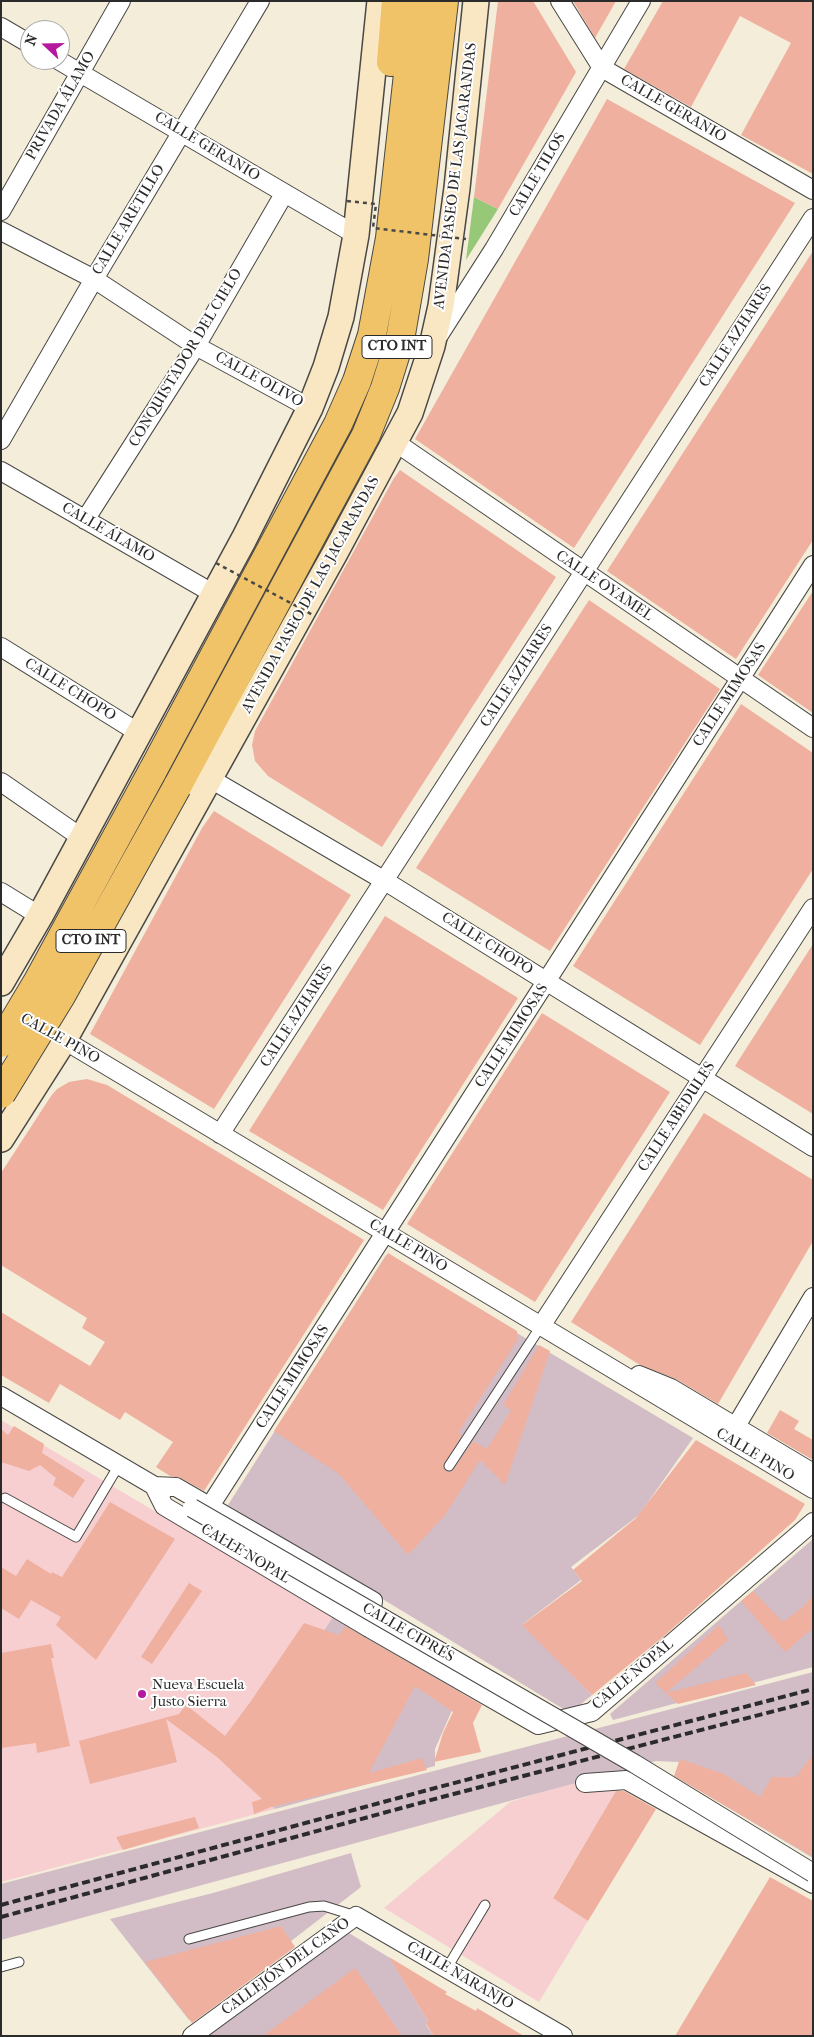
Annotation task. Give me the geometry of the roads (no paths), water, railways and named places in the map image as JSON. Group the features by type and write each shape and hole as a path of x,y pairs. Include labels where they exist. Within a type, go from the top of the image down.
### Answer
{"highway":[{"path":"410,3 438,61"},
{"path":"399,146 386,107 410,3"},
{"name":"CTO INT","path":"1,1043 38,981 152,772 334,432 357,381 372,335 390,238 410,58 410,3"},
{"path":"410,58 425,34 450,4"},
{"path":"429,141 449,74 450,4"},
{"name":"CTO INT","path":"1,1094 61,996 177,786 366,435 385,388 400,340 414,259 438,61 450,4"}],"main road":[{"name":"CTO INT","path":"1,983 40,916 214,594 310,408 326,367 341,317 356,235 380,1"},
{"name":"AVENIDA PASEO DE LAS JACARANDAS","path":"2,1135 64,1040 396,442 410,413 432,346 441,306 457,188 476,1"},
{"path":"82,838 115,866 145,875 158,871"},
{"name":"CALLE PINO","path":"1,1007 64,1040"}],"street":[{"name":"PRIVADA ÁLAMO","path":"1,210 121,1"},
{"name":"CALLE ARETILLO","path":"1,440 94,279 260,1"},
{"name":"CALLE GERANIO","path":"560,1 602,68 813,190"},
{"name":"CALLE TILOS","path":"432,346 494,250 640,1"},
{"path":"1,27 20,38"},
{"name":"CALLE GERANIO","path":"70,67 356,235"},
{"name":"CONQUISTADOR DEL CIELO","path":"86,520 196,346 284,194"},
{"name":"CALLE AZHARES","path":"220,1134 813,218"},
{"name":"CALLE OLIVO","path":"1,231 94,279 196,346 310,408"},
{"name":"CALLE OYAMEL","path":"396,442 813,728"},
{"name":"CALLE ÁLAMO","path":"1,471 214,594"},
{"name":"CALLE MIMOSAS","path":"210,1506 813,565"},
{"name":"CALLE CHOPO","path":"1,647 139,733"},
{"name":"CALLE CHOPO","path":"209,778 385,881 813,1147"},
{"path":"1,782 82,838"},
{"path":"1,892 40,916"},
{"name":"CALLE ABEDULES","path":"541,1326 813,908"},
{"name":"CALLE PINO","path":"64,1040 813,1489"},
{"path":"736,1426 813,1297"},
{"path":"813,1473 671,1388 637,1374 623,1374 627,1387 813,1502"},
{"name":"CALLE CIPRÉS","path":"1,1396 635,1764 813,1873"},
{"path":"154,1486 176,1487 373,1601 369,1628"},
{"name":"CALLE NOPAL","path":"154,1486 164,1506 369,1628 538,1724 592,1712 813,1522"},
{"path":"585,1783 626,1780 813,1884"},
{"name":"CALLE NARANJO","path":"356,1916 563,2036"},
{"name":"CALLEJÓN DEL CAÑO","path":"192,2036 356,1916"}],"lane":[{"path":"449,1466 541,1326"},
{"path":"5,1498 76,1537 119,1465"},
{"path":"447,1968 485,1905"},
{"path":"189,1939 309,1907 324,1906 356,1916"},
{"path":"1,1967 19,1962"}],"railway":[{"path":"1,1905 813,1689"},
{"path":"1,1917 442,1797 813,1701"}],"place":[{"name":"Nueva Escuela Justo Sierra","path":"142,1694"}]}
